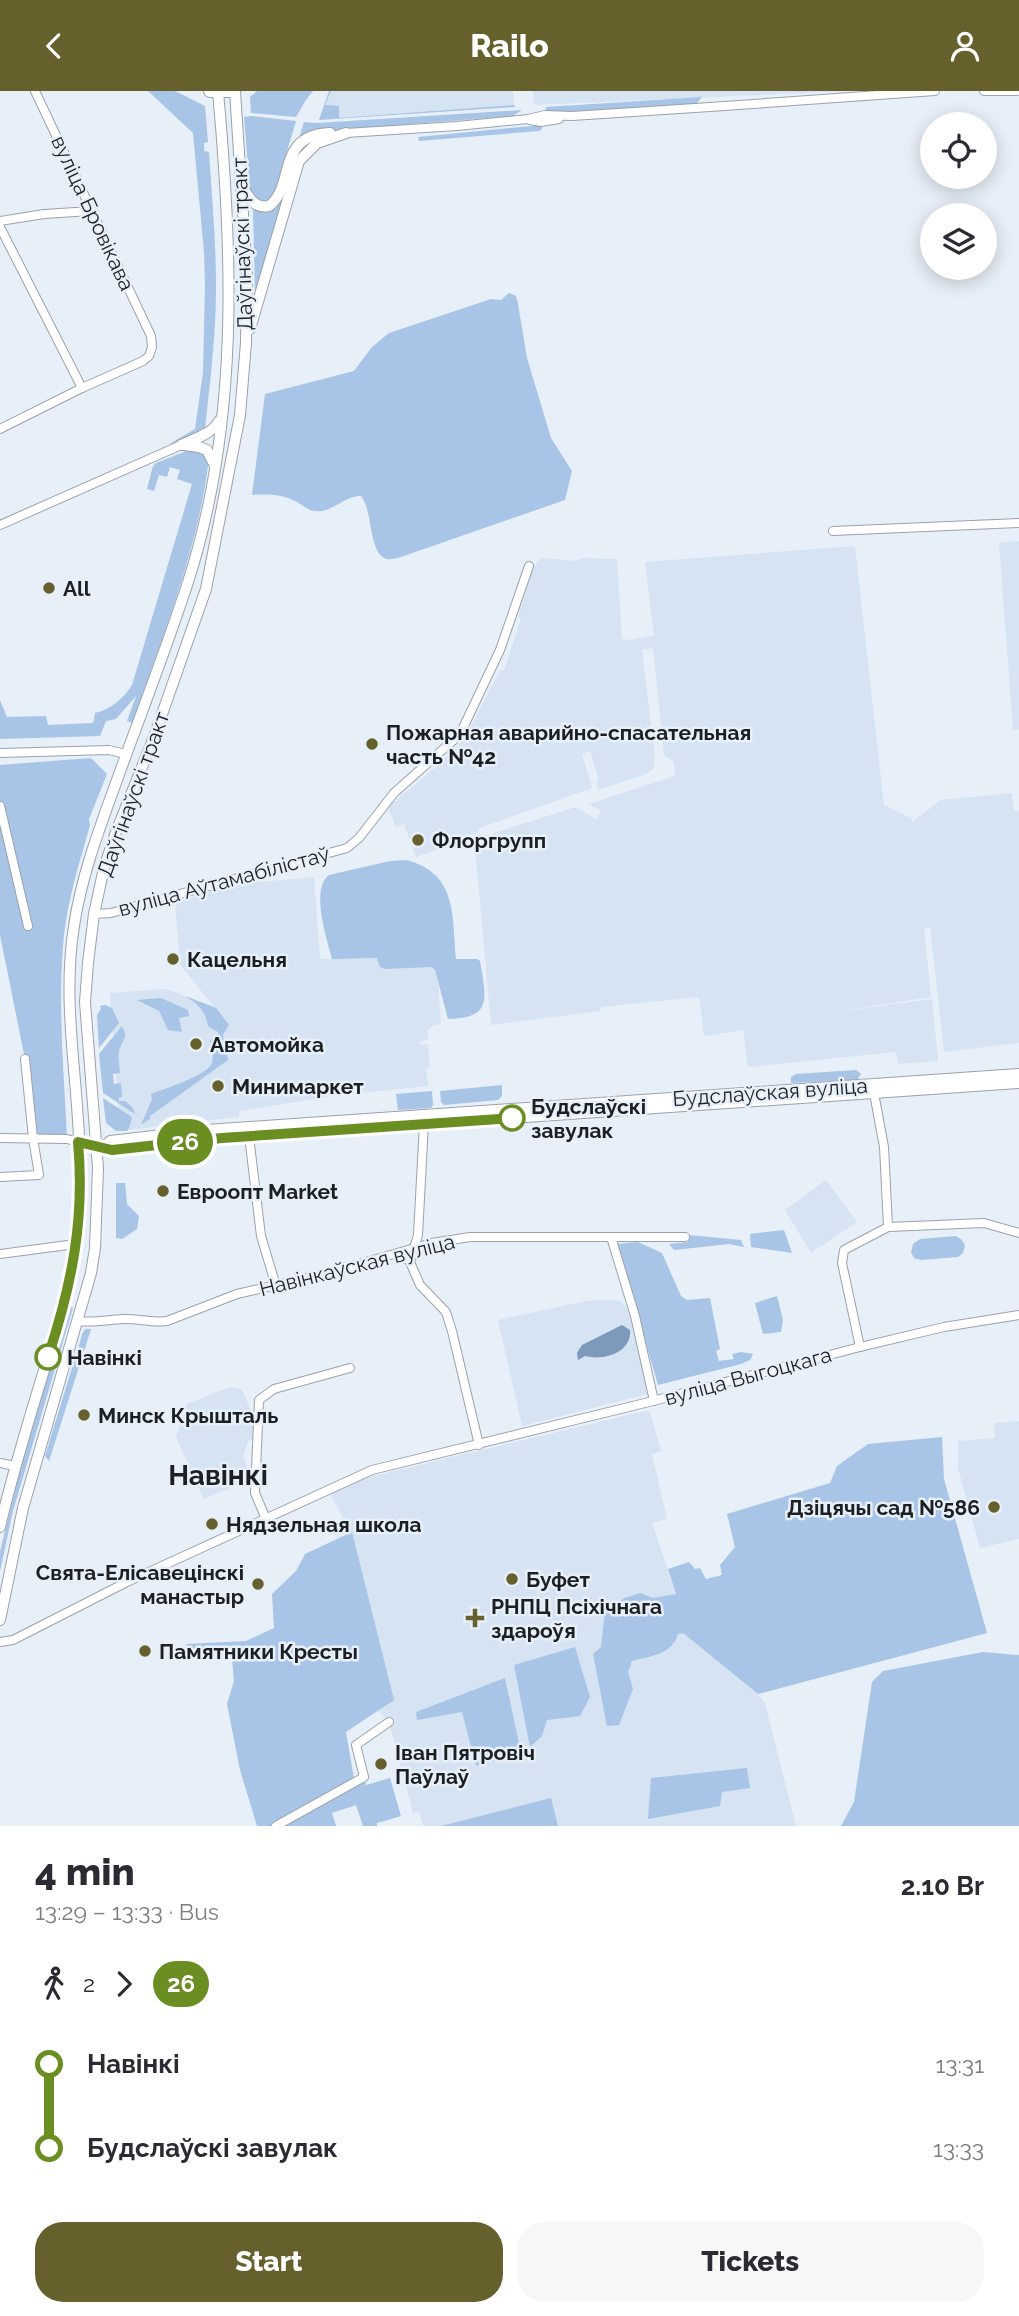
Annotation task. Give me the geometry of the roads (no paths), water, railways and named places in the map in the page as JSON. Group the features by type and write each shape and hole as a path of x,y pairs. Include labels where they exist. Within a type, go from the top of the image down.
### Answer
{"highway":[{"path":"211,91 234,91"}],"main road":[{"name":"Даўгінаўскі тракт","path":"0,1527 15,1466 65,1302 76,1248 80,1168 70,1038 69,966 76,913 94,843 189,580 215,464 229,321 230,256 218,91"},
{"name":"Даўгінаўскі тракт","path":"0,1621 23,1508 91,1273 95,1248 100,1147 85,1002 94,914 104,868 206,589 240,415 246,343 247,276 234,91"},
{"path":"242,188 253,203 269,206 277,198 289,159 304,141 325,133 346,133"},
{"path":"246,343 299,161 317,143 346,133"},
{"path":"181,445 216,428 221,415"},
{"path":"181,445 207,450 215,464"},
{"path":"126,754 145,760"},
{"path":"70,1038 88,1037"},
{"name":"Будслаўская вуліца","path":"100,1147 110,1141 205,1130 1019,1074"},
{"name":"Будслаўская вуліца","path":"100,1147 112,1150 249,1136 424,1123 1019,1083"},
{"path":"78,1142 100,1147"}],"street":[{"name":"вуліца Бровікава","path":"35,91 151,336 152,347 149,356 143,361 82,388"},
{"path":"346,133 528,119 545,115 572,116 935,91"},
{"path":"984,91 1017,91"},
{"path":"0,221 44,214 91,211"},
{"path":"0,227 82,388 2,428 0,417"},
{"path":"0,525 181,445"},
{"path":"833,531 1019,523"},
{"name":"вуліца Аўтамабілістаў","path":"94,914 111,913 346,848 353,843 394,793 463,728 500,650 529,566"},
{"path":"0,753 109,750 126,754"},
{"path":"0,806 28,926"},
{"path":"0,1177 39,1175 25,1059"},
{"path":"874,1093 884,1147 888,1227"},
{"path":"410,1262 418,1235 424,1123"},
{"path":"249,1136 261,1236 276,1286"},
{"path":"0,1138 67,1139 78,1142"},
{"path":"860,1347 841,1256 844,1250 888,1227 984,1223 1019,1233"},
{"path":"418,1235 422,1241 432,1243"},
{"name":"Навінкаўская вуліца","path":"77,1321 167,1321 216,1300 432,1243 470,1237 685,1237"},
{"path":"611,1237 635,1316 654,1401"},
{"path":"0,1254 68,1245 76,1248"},
{"path":"396,1254 410,1262 421,1285 446,1311 478,1445"},
{"name":"вуліца Выгоцкага","path":"0,1642 13,1640 127,1582 372,1470 860,1347 1019,1315"},
{"path":"266,1519 255,1493 259,1400 274,1389 350,1368"},
{"path":"0,1463 15,1466"},
{"path":"276,1826 364,1777 356,1745 389,1722"}],"place":[{"name":"All","path":"49,588"},
{"name":"Пожарная аварийно-спасательная часть №42","path":"372,744"},
{"name":"Флоргрупп","path":"418,840"},
{"name":"Кацельня","path":"173,959"},
{"name":"Автомойка","path":"196,1044"},
{"name":"Минимаркет","path":"218,1086"},
{"name":"Будслаўскі завулак","path":"512,1118"},
{"name":"Евроопт Market","path":"163,1191"},
{"name":"Навінкі","path":"48,1357"},
{"name":"Минск Крышталь","path":"84,1415"},
{"name":"Дзіцячы сад №586","path":"994,1507"},
{"name":"Нядзельная школа","path":"212,1524"},
{"name":"Буфет","path":"512,1579"},
{"name":"Свята-Елісавецінскі манастыр","path":"258,1584"},
{"name":"РНПЦ Псіхічнага здароўя","path":"475,1618"},
{"name":"Памятники Кресты","path":"145,1651"},
{"name":"Іван Пятровіч Паўлаў","path":"381,1764"}],"district":[{"name":"Навінкі","path":"218,1475"}]}
